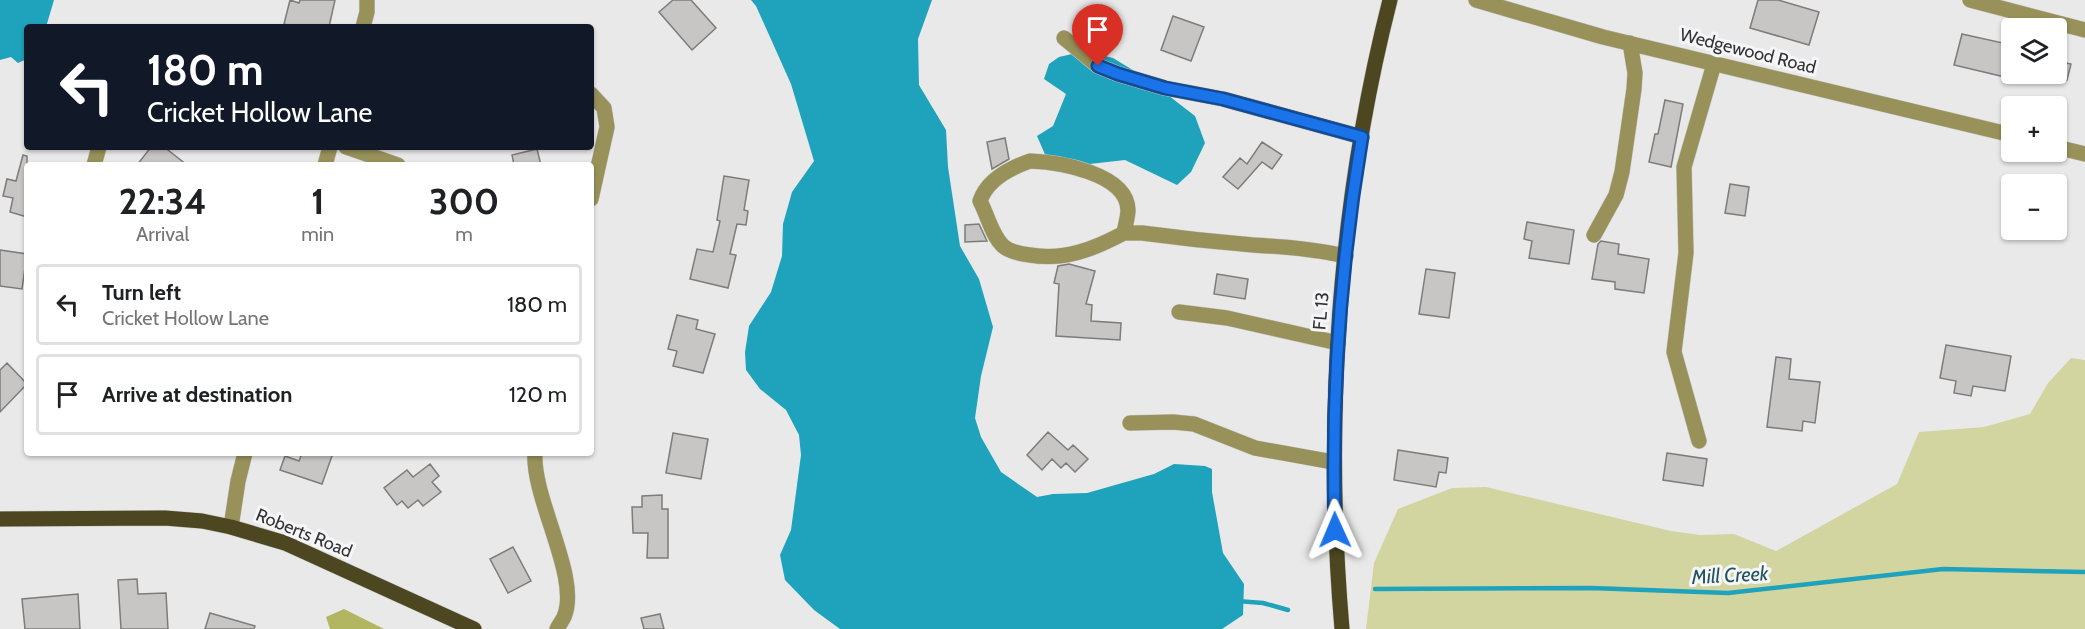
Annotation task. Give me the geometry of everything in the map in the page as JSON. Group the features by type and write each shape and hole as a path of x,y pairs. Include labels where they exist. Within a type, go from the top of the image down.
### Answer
{"main road":[{"name":"FL 13","path":"1342,629 1335,553 1333,462 1338,343 1346,256 1362,137 1372,78 1390,0"},
{"name":"Roberts Road","path":"0,519 165,518 231,526 285,543 474,629"}],"street":[{"path":"364,24 367,0"},
{"name":"Wedgewood Road","path":"1476,0 1630,43 2001,132"},
{"path":"1970,0 2085,30"},
{"path":"1064,38 1098,66 1118,74 1165,88 1223,99 1362,137"},
{"path":"1594,235 1616,195 1622,172 1635,73 1630,43"},
{"path":"1699,441 1674,352 1682,304 1686,253 1684,167 1714,64"},
{"path":"594,97 604,108 607,127 594,186"},
{"path":"355,150 389,162"},
{"path":"2067,150 2085,154"},
{"path":"1124,233 1128,209 1124,195 1110,182 1081,170 1047,162 1030,161 1016,166 996,179 983,192 980,201 990,220 992,234 1005,248 1018,254 1042,257 1065,256 1103,244 1124,233 1142,233 1287,246 1346,256"},
{"path":"1179,312 1227,318 1338,343"},
{"path":"1130,423 1194,424 1255,448 1333,462"},
{"path":"231,526 238,481 245,456"},
{"path":"535,456 537,482 565,575 567,593 565,615 557,629"}],"green space":[{"path":"2071,358 2085,360 2085,629 1366,629 1374,563 1398,509 1452,488 1486,487 1671,531 1700,535 1734,534 1776,551 1897,484 1919,432 1984,427 2030,414 2048,383"},
{"path":"344,609 384,629 330,629 326,617"}],"water":[{"path":"0,0 54,0 47,24 24,24 24,60 18,63 11,57 0,60"},
{"path":"751,0 932,0 918,39 919,85 946,130 948,167 960,246 979,279 993,327 981,376 975,418 981,437 1001,472 1037,497 1087,493 1154,474 1174,464 1205,466 1212,469 1212,492 1223,553 1244,584 1243,615 1222,629 840,629 814,610 785,580 780,555 791,530 801,455 799,435 786,410 760,389 746,370 745,352 749,326 771,292 782,256 783,224 792,192 814,161 791,84 756,6"},
{"path":"1085,51 1113,58 1146,78 1195,116 1205,143 1191,172 1177,185 1125,160 1050,166 1037,136 1053,126 1066,94 1044,79 1049,64 1059,57"}],"building":[{"path":"290,0 299,3 300,0 335,0 330,24 284,24"},
{"path":"673,0 691,0 716,28 692,50 659,12"},
{"path":"1758,0 1778,0 1819,12 1809,45 1750,28"},
{"path":"1173,16 1204,27 1191,61 1161,50"},
{"path":"1962,34 2001,43 2001,76 1954,65"},
{"path":"2067,63 2071,64 2067,80"},
{"path":"1665,100 1683,104 1671,167 1649,162"},
{"path":"1005,138 1009,159 992,169 987,142"},
{"path":"1262,142 1282,155 1272,169 1262,162 1238,189 1223,177 1240,158 1247,164"},
{"path":"149,150 168,150 183,162 139,162"},
{"path":"537,150 540,162 513,162 512,155"},
{"path":"23,155 27,156 27,162 24,162 24,216 10,212 13,198 3,196 7,179 16,181"},
{"path":"724,176 749,180 744,210 748,211 746,225 737,224 730,254 736,255 728,288 690,279 697,249 713,252 720,221 717,220"},
{"path":"1730,184 1749,187 1745,216 1725,213"},
{"path":"1527,222 1574,230 1569,264 1529,258 1532,241 1524,239"},
{"path":"979,224 987,241 965,242 965,225"},
{"path":"1601,241 1619,244 1618,254 1649,259 1644,293 1615,289 1615,282 1592,279 1598,244"},
{"path":"0,250 24,254 22,289 0,286"},
{"path":"1069,264 1095,271 1086,304 1092,305 1091,321 1121,323 1120,340 1056,336 1059,284 1054,283 1058,266"},
{"path":"1426,269 1455,273 1449,318 1419,314"},
{"path":"1217,274 1248,279 1245,299 1214,294"},
{"path":"677,315 698,320 696,329 715,334 703,373 673,366 677,351 668,349"},
{"path":"1946,345 2011,356 2005,391 1973,386 1971,396 1954,393 1956,381 1940,378"},
{"path":"1776,357 1791,359 1789,379 1820,382 1815,423 1803,421 1802,431 1767,427"},
{"path":"7,363 24,381 24,387 0,412 0,370"},
{"path":"1048,432 1068,450 1073,445 1088,459 1075,472 1066,463 1061,468 1052,459 1042,470 1027,455"},
{"path":"673,433 708,439 701,479 666,473"},
{"path":"1398,450 1448,458 1446,473 1439,472 1436,487 1394,480"},
{"path":"1667,453 1707,459 1703,486 1663,480"},
{"path":"285,456 299,461 301,456 332,456 322,484 280,470"},
{"path":"430,464 439,476 432,482 441,492 423,506 418,500 408,508 402,501 397,505 384,488 407,470 413,477"},
{"path":"662,495 662,509 668,509 668,558 647,558 648,533 633,533 632,507 642,507 642,496"},
{"path":"513,547 531,581 508,593 490,559"},
{"path":"137,579 138,594 166,593 168,629 121,629 118,580"},
{"path":"78,594 80,629 25,629 22,599"},
{"path":"210,613 255,626 254,629 205,629"},
{"path":"660,614 664,629 644,629 641,618"}],"waterway":[{"name":"Mill Creek","path":"1375,589 1591,588 1728,593 1943,569 2085,572"},
{"path":"1237,601 1263,603 1288,610"}],"route":[{"path":"1098,66 1165,88 1223,99 1362,137 1346,256 1338,343 1333,462 1335,530"}]}
